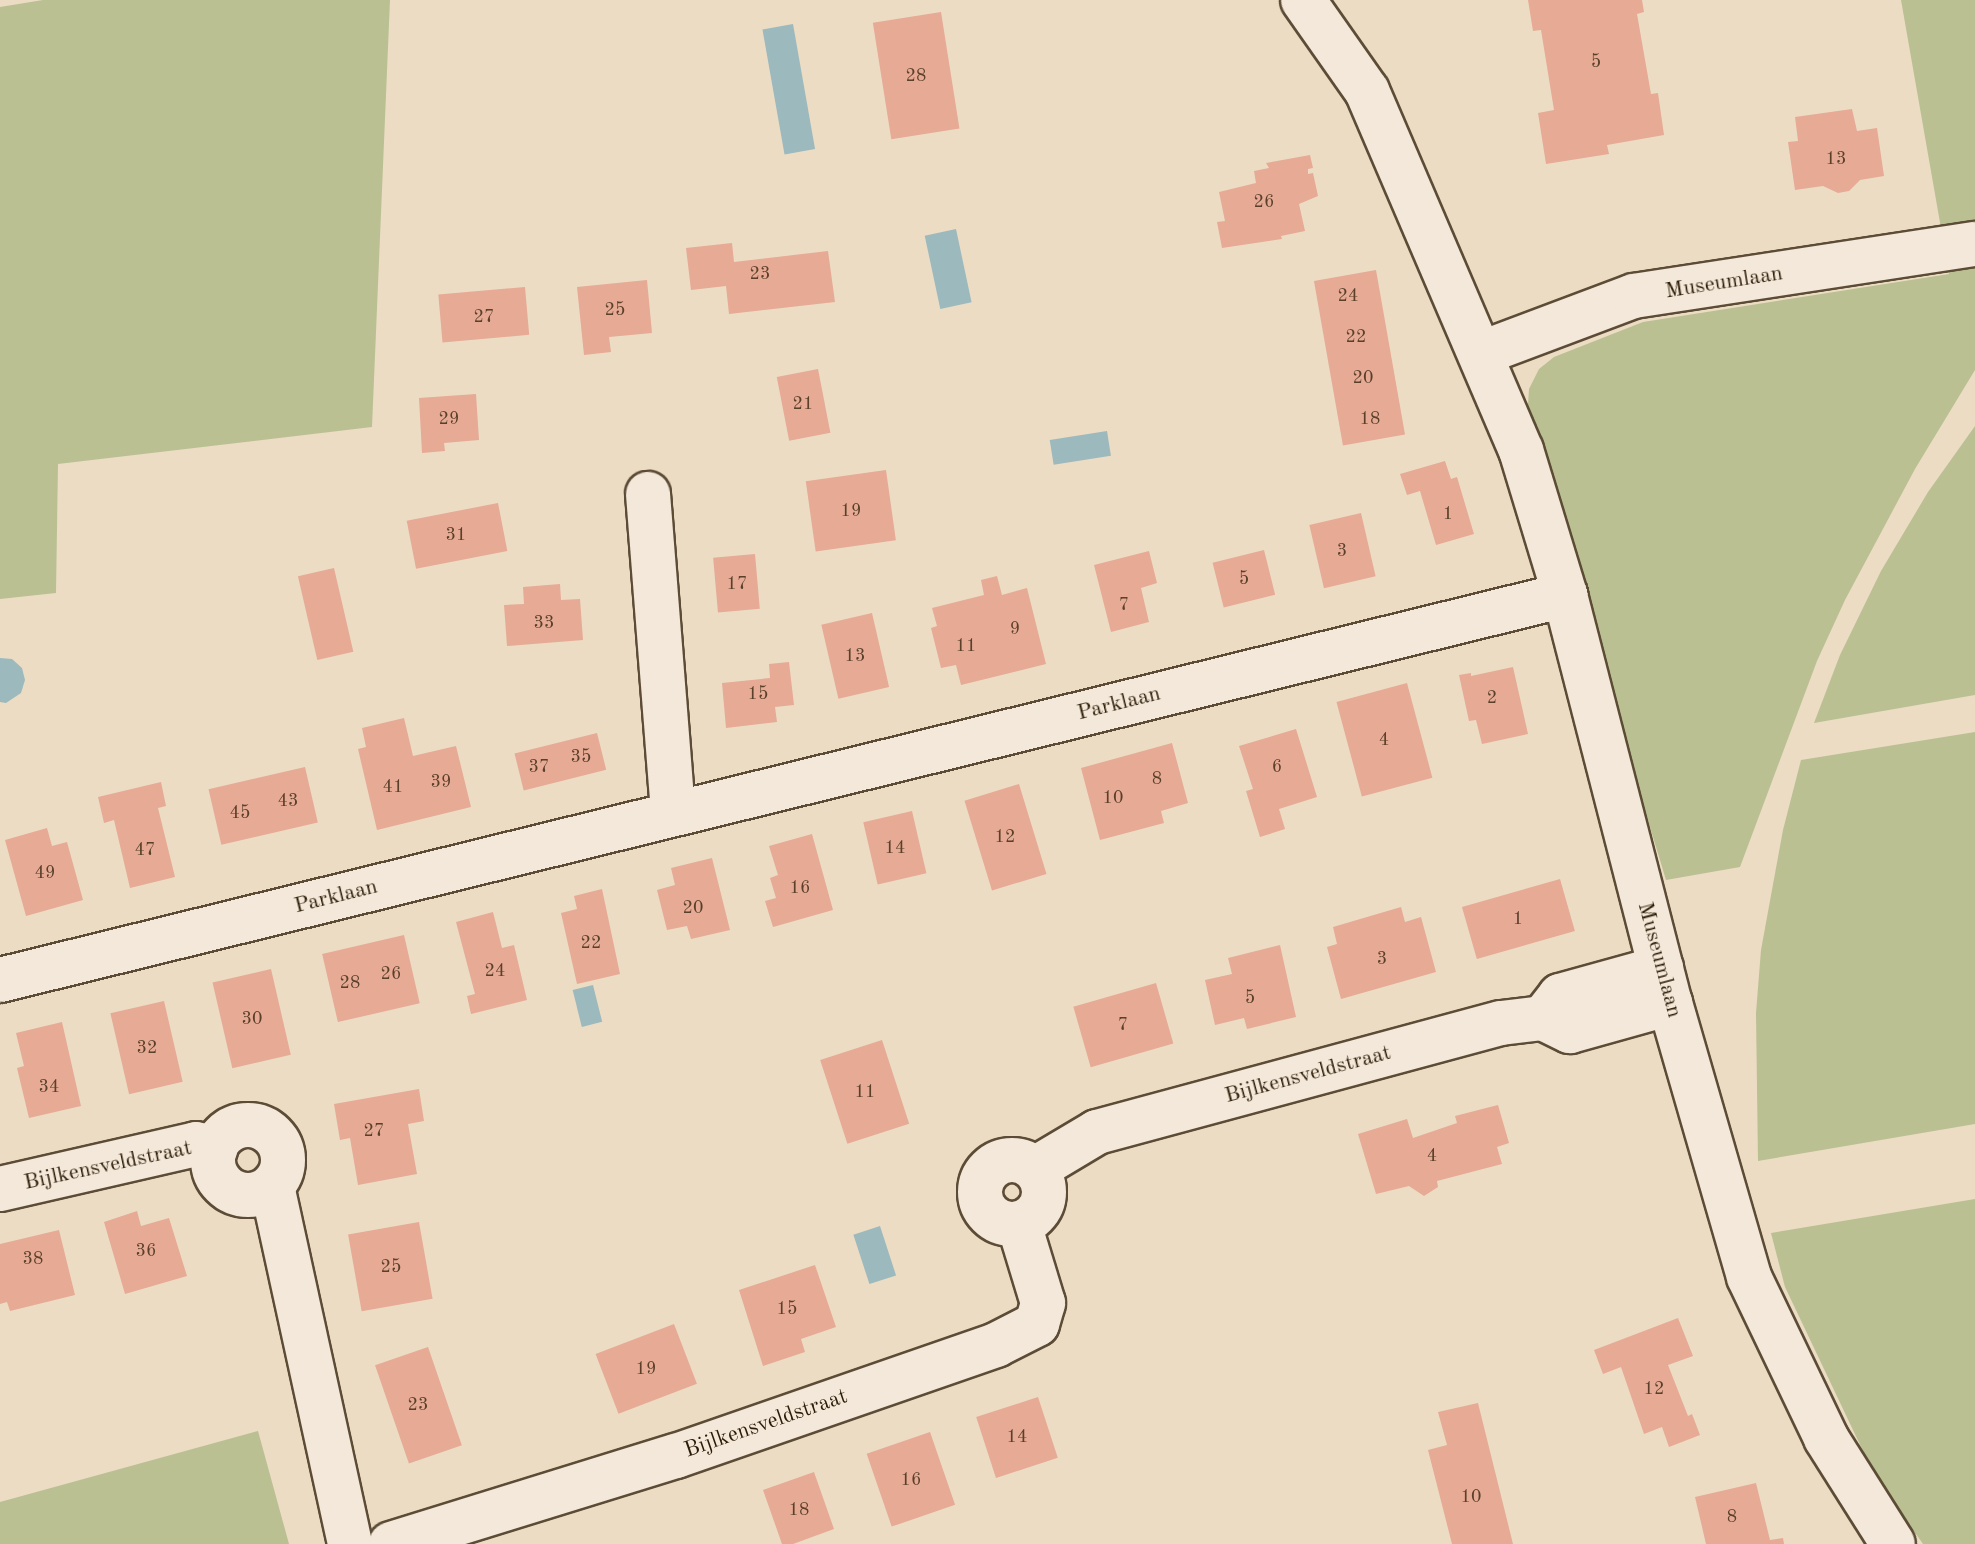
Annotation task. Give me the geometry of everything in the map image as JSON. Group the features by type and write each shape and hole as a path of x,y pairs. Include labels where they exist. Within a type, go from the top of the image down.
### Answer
{"street":[{"name":"Museumlaan","path":"1303,0 1367,91 1521,450 1565,595 1665,985 1749,1277 1826,1438 1893,1544"},
{"name":"Museumlaan","path":"1482,353 1634,296 1975,244"},
{"path":"648,494 673,813"},
{"name":"Parklaan","path":"0,980 1565,595"},
{"name":"Bijlkensveldstraat","path":"391,1544 676,1456 996,1345 1037,1324 1043,1303 1019,1224 1006,1225 986,1212 980,1201 983,1177 991,1168 1013,1159 1035,1169 1097,1132 1501,1023 1543,1018 1570,1031 1665,985"},
{"name":"Bijlkensveldstraat","path":"0,1189 196,1144 215,1149 214,1168 226,1188 249,1196 272,1186 350,1544"}],"green space":[{"path":"43,0 390,0 372,427 58,464 56,593 0,599 0,7"},
{"path":"1901,0 1975,0 1975,370 1915,469 1845,600 1817,661 1740,867 1666,880 1527,420 1529,389 1539,369 1554,357 1643,322 1949,274"},
{"path":"1975,426 1975,695 1814,723 1840,655 1881,571 1928,492"},
{"path":"1975,732 1975,1124 1758,1161 1756,1013 1761,950 1783,830 1801,760"},
{"path":"1975,1199 1975,1544 1923,1544 1873,1472 1785,1287 1771,1233"},
{"path":"258,1431 289,1544 0,1544 0,1502"}],"water":[{"path":"793,24 815,149 785,154 762,29"},
{"path":"956,229 972,302 940,309 925,236"},
{"path":"1107,431 1111,456 1054,465 1050,440"},
{"path":"0,658 12,659 22,668 25,680 21,693 6,703 0,702"},
{"path":"593,985 602,1022 582,1027 573,990"},
{"path":"880,1226 896,1275 869,1284 853,1235"}],"building":[{"path":"1528,0 1642,0 1644,12 1637,14 1651,94 1658,93 1664,135 1607,145 1609,154 1546,164 1538,113 1554,110 1541,30 1533,31"},
{"path":"941,12 959,129 891,139 873,23"},
{"path":"1852,109 1857,131 1877,128 1884,176 1860,180 1849,191 1838,193 1823,186 1795,190 1788,142 1798,141 1795,117"},
{"path":"1310,155 1313,168 1308,169 1308,174 1313,173 1318,196 1299,204 1305,231 1281,236 1282,239 1222,248 1217,222 1225,221 1219,192 1256,183 1254,171 1269,168 1266,163"},
{"path":"732,243 734,262 828,251 835,302 729,314 726,286 691,290 686,248"},
{"path":"1376,270 1405,434 1343,445 1314,281"},
{"path":"647,280 652,333 609,337 611,352 584,355 577,287"},
{"path":"525,287 529,335 443,342 438,295"},
{"path":"818,369 830,433 789,441 777,377"},
{"path":"476,394 479,440 444,443 445,451 422,453 419,398"},
{"path":"1445,461 1451,479 1457,477 1474,534 1436,545 1420,491 1407,495 1400,474"},
{"path":"886,470 896,540 816,552 806,481"},
{"path":"498,503 507,551 416,569 407,521"},
{"path":"1361,513 1376,576 1324,588 1309,525"},
{"path":"1264,550 1275,595 1224,607 1213,563"},
{"path":"1149,551 1157,583 1141,588 1149,622 1111,632 1094,565"},
{"path":"755,554 760,609 718,612 713,558"},
{"path":"334,568 353,652 317,660 298,576"},
{"path":"997,576 1002,595 1027,588 1046,664 961,685 956,665 941,668 931,628 937,626 932,608 984,595 981,580"},
{"path":"560,584 561,600 580,599 583,640 507,646 504,605 524,604 523,587"},
{"path":"872,613 889,687 838,699 821,625"},
{"path":"789,662 794,705 775,707 777,722 726,728 722,683 770,678 769,664"},
{"path":"1513,667 1528,734 1482,744 1476,720 1469,721 1459,675 1471,673 1471,676"},
{"path":"1407,683 1432,778 1362,797 1336,702"},
{"path":"404,718 413,756 456,746 471,807 377,830 358,749 366,747 362,728"},
{"path":"1296,729 1317,797 1279,809 1285,829 1260,837 1246,791 1253,789 1239,746"},
{"path":"597,733 606,770 524,790 515,754"},
{"path":"1172,743 1188,803 1161,811 1164,823 1100,840 1081,768"},
{"path":"305,767 318,823 221,845 209,789"},
{"path":"161,782 166,806 158,808 175,877 130,888 114,820 104,823 98,797"},
{"path":"1019,784 1046,874 992,891 964,801"},
{"path":"912,811 926,873 878,885 863,822"},
{"path":"47,828 52,846 67,842 83,900 26,916 5,840"},
{"path":"812,834 833,910 773,927 765,901 776,898 770,878 778,875 769,846"},
{"path":"712,858 730,930 691,939 687,926 667,930 657,890 675,885 671,868"},
{"path":"1560,879 1575,931 1477,959 1462,907"},
{"path":"602,889 620,974 577,984 561,913 577,909 574,896"},
{"path":"1401,907 1405,922 1421,917 1436,972 1341,999 1327,947 1337,944 1333,927"},
{"path":"493,912 502,948 514,945 527,1000 471,1014 467,996 475,994 456,922"},
{"path":"404,935 420,1003 338,1022 322,954"},
{"path":"1280,945 1296,1017 1247,1029 1244,1018 1215,1025 1205,980 1232,974 1228,958"},
{"path":"271,969 291,1055 232,1068 213,982"},
{"path":"1156,983 1173,1044 1091,1067 1073,1007"},
{"path":"164,1001 183,1082 129,1094 110,1013"},
{"path":"62,1022 81,1106 29,1118 17,1068 24,1066 16,1033"},
{"path":"882,1040 909,1124 847,1144 820,1060"},
{"path":"419,1089 424,1121 408,1124 417,1174 358,1185 350,1138 340,1140 334,1104"},
{"path":"1498,1105 1509,1143 1497,1147 1502,1164 1437,1181 1438,1187 1424,1196 1409,1186 1376,1194 1358,1134 1407,1119 1413,1138 1457,1123 1455,1116"},
{"path":"137,1211 141,1226 169,1218 187,1276 125,1294 104,1222"},
{"path":"419,1222 433,1299 362,1311 348,1235"},
{"path":"59,1230 75,1295 10,1311 7,1302 0,1304 0,1244"},
{"path":"815,1265 836,1327 801,1339 805,1352 763,1366 739,1290"},
{"path":"1678,1318 1693,1356 1668,1365 1688,1416 1692,1414 1700,1435 1669,1447 1662,1427 1644,1434 1621,1367 1603,1374 1594,1350"},
{"path":"674,1324 697,1384 619,1414 596,1354"},
{"path":"428,1347 462,1445 409,1464 375,1365"},
{"path":"1038,1397 1058,1458 996,1478 976,1417"},
{"path":"1478,1403 1513,1544 1452,1544 1428,1450 1447,1445 1438,1412"},
{"path":"930,1432 955,1505 892,1527 867,1454"},
{"path":"814,1472 834,1529 793,1544 782,1544 763,1490"},
{"path":"1756,1483 1770,1540 1783,1538 1784,1544 1706,1544 1695,1497"}]}
